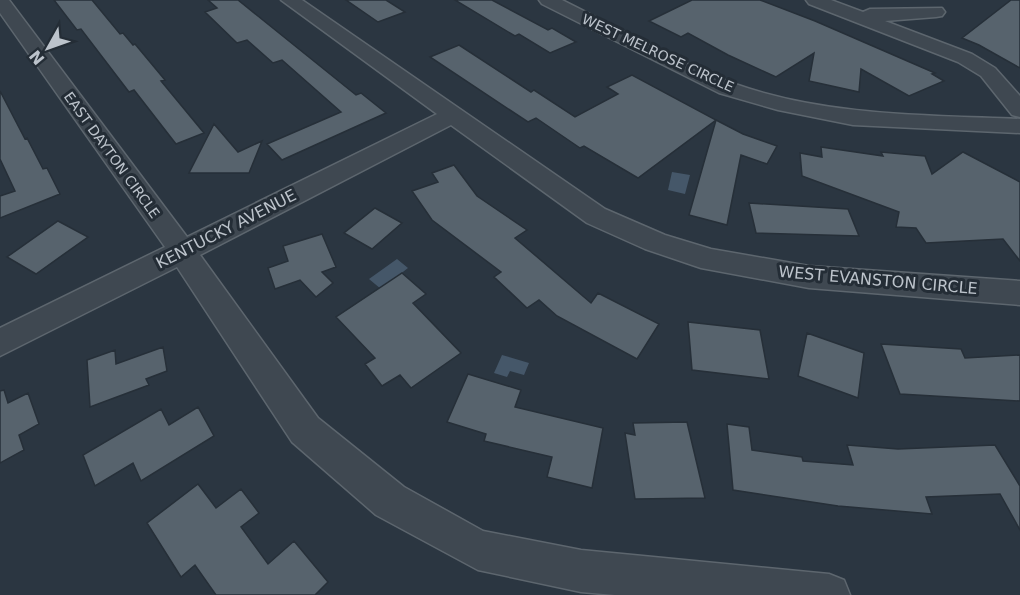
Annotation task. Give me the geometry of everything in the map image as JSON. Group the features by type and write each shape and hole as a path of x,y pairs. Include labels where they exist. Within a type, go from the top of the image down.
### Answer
{"street":[{"name":"EAST DAYTON CIRCLE","path":"0,0 182,251 305,430 390,501 478,550 581,572 829,595"},
{"name":"WEST EVANSTON CIRCLE","path":"290,0 596,216 655,242 711,260 809,277 1020,293"},
{"name":"WEST MELROSE CIRCLE","path":"548,0 727,88 786,105 853,118 1020,126"},
{"path":"815,0 965,58 988,72 1020,110"},
{"path":"905,35 953,0"},
{"path":"846,12 904,15 936,12"},
{"name":"KENTUCKY AVENUE","path":"0,343 453,115"}],"water":[{"path":"672,172 690,175 685,194 668,190"},
{"path":"397,259 408,268 381,289 369,279"},
{"path":"502,355 529,363 524,375 510,371 507,377 494,373"}],"building":[{"path":"54,0 92,0 120,34 123,33 133,45 135,44 165,80 161,81 204,133 176,144 134,90 129,92 81,29 77,30"},
{"path":"208,0 238,0 356,95 361,93 386,113 282,160 267,144 341,112 282,60 273,63 247,40 237,43 205,12 217,8"},
{"path":"346,0 386,0 405,12 378,22"},
{"path":"455,0 492,0 576,42 550,53 519,34 515,36"},
{"path":"692,0 760,0 935,73 932,74 944,81 909,96 861,69 859,92 809,81 814,53 776,77 688,33 681,37 649,21"},
{"path":"1011,0 1020,0 1020,68 962,38"},
{"path":"459,45 531,92 534,90 575,117 618,94 607,87 632,75 716,120 638,178 584,146 580,148 536,118 528,122 430,57"},
{"path":"0,91 25,139 27,138 43,169 47,168 60,194 0,218 0,196 15,191 0,159"},
{"path":"716,120 743,134 777,146 767,164 741,155 727,225 689,215"},
{"path":"214,124 238,152 262,141 249,173 189,173"},
{"path":"821,147 883,156 881,152 925,156 932,174 963,152 1020,182 1020,261 1003,239 926,243 916,228 896,227 899,212 802,176 800,153 822,157"},
{"path":"454,165 477,196 527,230 515,238 591,303 598,293 659,324 637,359 557,316 539,300 527,308 494,277 501,272 432,220 412,191 438,182 432,173"},
{"path":"749,203 848,209 859,236 756,233"},
{"path":"375,208 402,223 372,249 344,233"},
{"path":"58,221 88,237 36,274 7,257"},
{"path":"322,234 336,267 322,272 333,283 316,297 300,280 275,289 268,268 288,261 283,246"},
{"path":"402,273 426,294 413,303 461,353 411,388 400,375 382,386 365,364 375,358 336,317"},
{"path":"688,322 760,330 769,379 692,370"},
{"path":"807,333 864,353 858,398 798,376"},
{"path":"881,344 961,349 965,358 1020,355 1020,401 900,394"},
{"path":"163,347 167,371 146,379 149,385 90,407 87,360 115,350 116,364"},
{"path":"468,374 521,390 515,407 603,428 592,488 547,477 552,457 484,441 486,434 447,422"},
{"path":"4,390 8,403 28,393 39,424 19,435 24,450 0,463 0,391"},
{"path":"198,407 214,436 141,481 133,463 95,486 83,455 161,409 169,425"},
{"path":"687,422 705,498 635,499 625,433 635,435 633,423"},
{"path":"727,424 749,427 752,450 802,457 803,461 853,465 847,445 898,449 995,445 1020,486 1020,530 1000,494 926,497 932,514 838,506 733,490"},
{"path":"198,484 216,508 241,489 259,513 241,527 268,564 294,541 328,582 315,595 216,595 195,565 181,577 147,523"}]}
